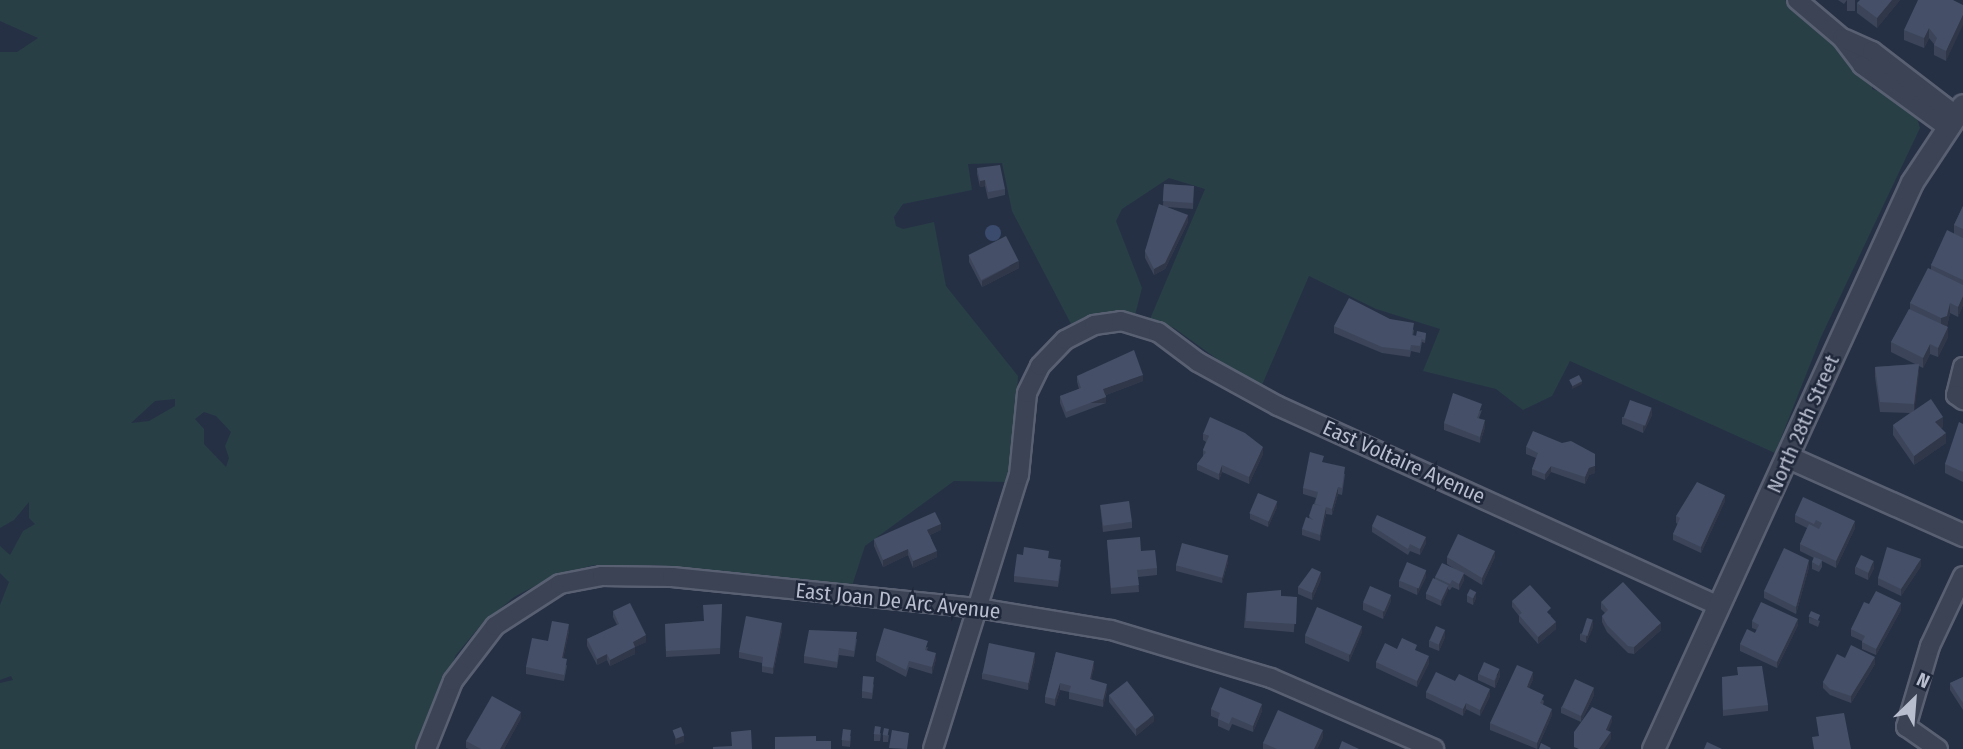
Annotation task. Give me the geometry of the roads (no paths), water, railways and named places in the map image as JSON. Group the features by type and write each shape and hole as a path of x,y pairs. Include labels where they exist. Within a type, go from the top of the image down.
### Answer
{"street":[{"path":"1797,0 1842,38 1862,65 1889,75 1954,115"},
{"name":"North 28th Street","path":"1653,749 1912,183 1954,115"},
{"name":"East Voltaire Avenue","path":"978,608 1024,453 1025,409 1034,377 1065,340 1094,325 1121,321 1158,332 1198,362 1268,401 1719,606"},
{"path":"1959,397 1963,367"},
{"path":"1788,457 1963,535"},
{"name":"East Joan De Arc Avenue","path":"426,749 453,681 468,657 511,614 560,584 602,576 672,577 978,608 1111,630 1216,658 1434,749"},
{"path":"1938,749 1906,727 1930,646 1963,576"},
{"path":"933,749 978,608"}],"water":[{"path":"990,225 996,225 1001,233 999,239 990,241 985,236 985,230"}]}
